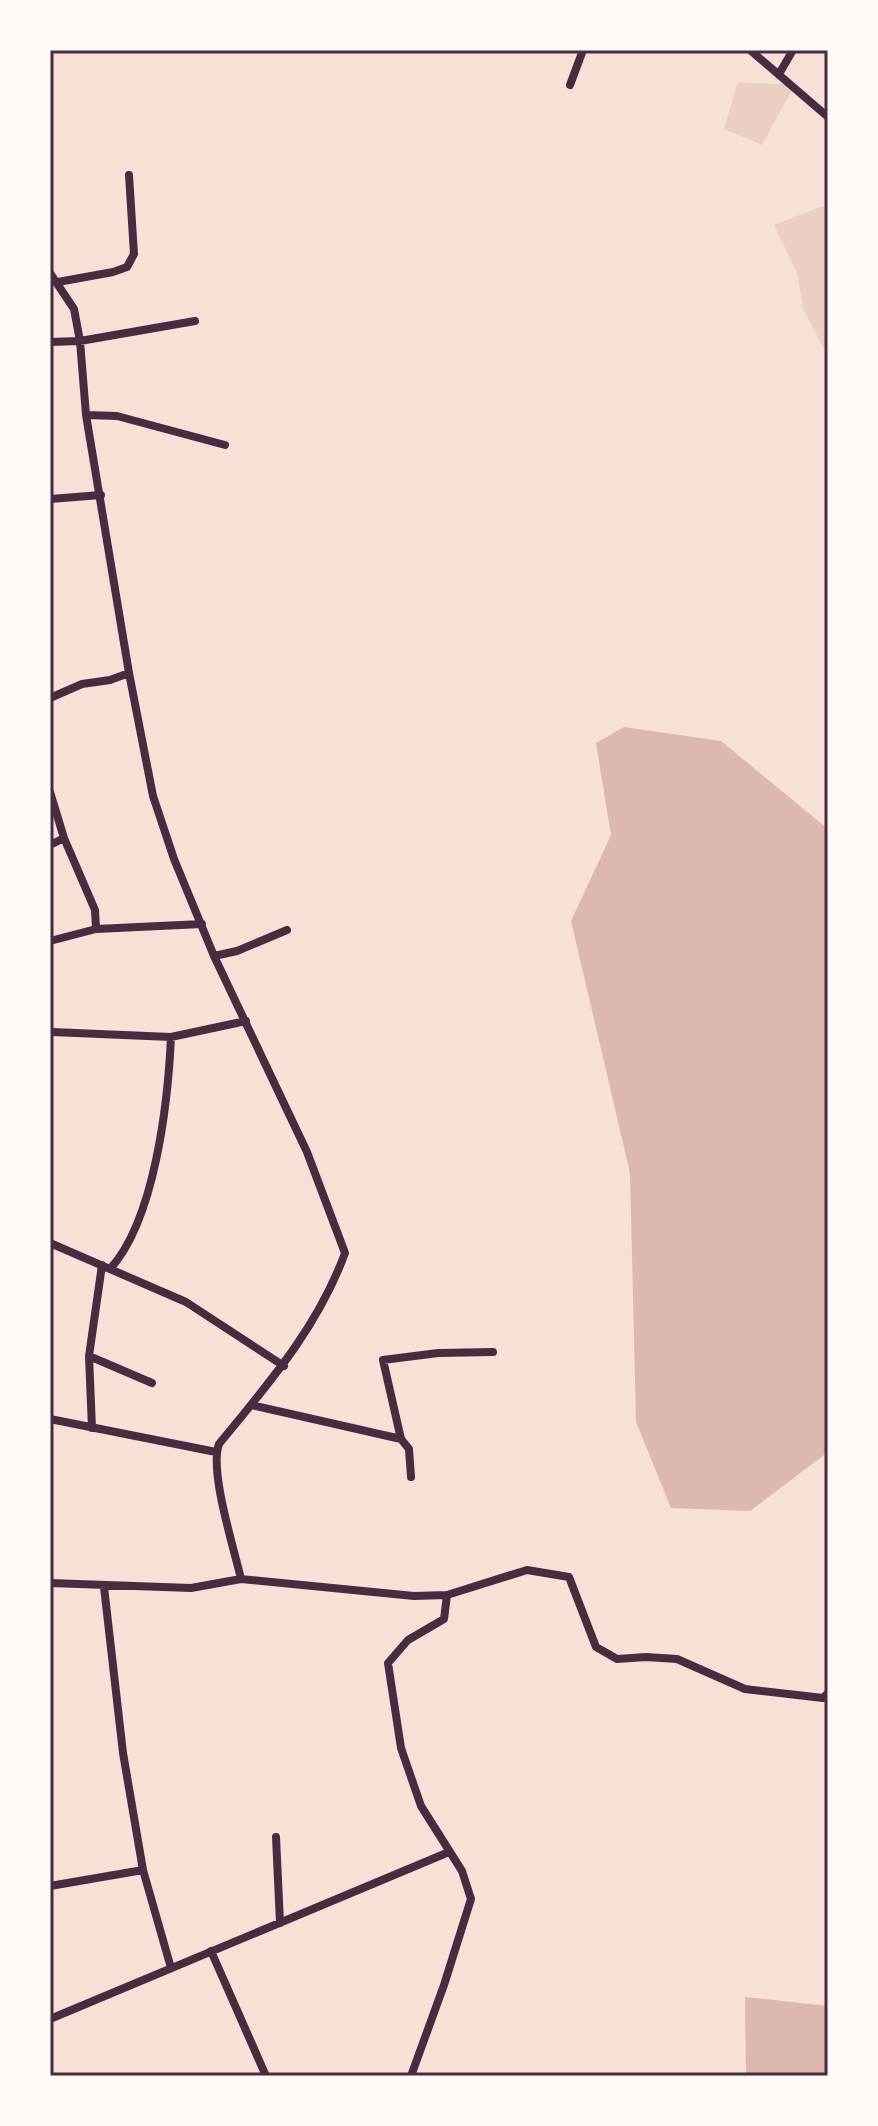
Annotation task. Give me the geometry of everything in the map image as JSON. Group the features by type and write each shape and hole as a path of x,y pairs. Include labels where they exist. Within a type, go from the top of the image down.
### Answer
{"street":[{"path":"570,85 583,50"},
{"path":"750,50 828,117"},
{"path":"779,74 793,50"},
{"path":"58,282 127,267 134,254 129,175"},
{"path":"50,273 74,309 86,415 153,796 174,859 214,956 307,1152 345,1253 333,1287 284,1366 219,1444 216,1452 217,1472 241,1579"},
{"path":"50,342 80,341 195,321"},
{"path":"86,415 117,416 225,445"},
{"path":"50,499 101,495"},
{"path":"50,698 82,684 110,680 129,673"},
{"path":"50,792 64,838 95,910 96,929"},
{"path":"50,845 64,838"},
{"path":"50,941 96,929 202,924"},
{"path":"214,956 246,948 287,930"},
{"path":"52,1032 171,1037 246,1021"},
{"path":"92,1428 89,1356 106,1267 127,1248 134,1233 154,1164 167,1104 171,1037"},
{"path":"50,1243 186,1302 284,1366"},
{"path":"411,1477 409,1449 401,1439 383,1360 438,1353 493,1352"},
{"path":"89,1356 152,1383"},
{"path":"251,1405 401,1439"},
{"path":"50,1419 216,1452"},
{"path":"50,1583 191,1588 241,1579 414,1596 447,1595 527,1570 569,1577 596,1647 617,1659 677,1659 745,1689 826,1697"},
{"path":"104,1587 123,1753 143,1870 171,1968"},
{"path":"411,2076 471,1899 462,1871 421,1806 401,1748 388,1663 408,1640 444,1619 447,1595"},
{"path":"276,1837 280,1923"},
{"path":"50,2019 449,1852"},
{"path":"50,1886 143,1870"},
{"path":"211,1951 266,2076"}],"shaded area":[{"path":"738,82 795,85 762,145 724,129"},
{"path":"823,206 828,215 828,347 824,349 803,309 797,273 774,225"},
{"path":"624,727 721,741 828,829 828,1452 750,1511 671,1508 636,1422 630,1173 571,921 611,835 596,743"},
{"path":"745,1997 828,2006 828,2076 746,2076"}]}
